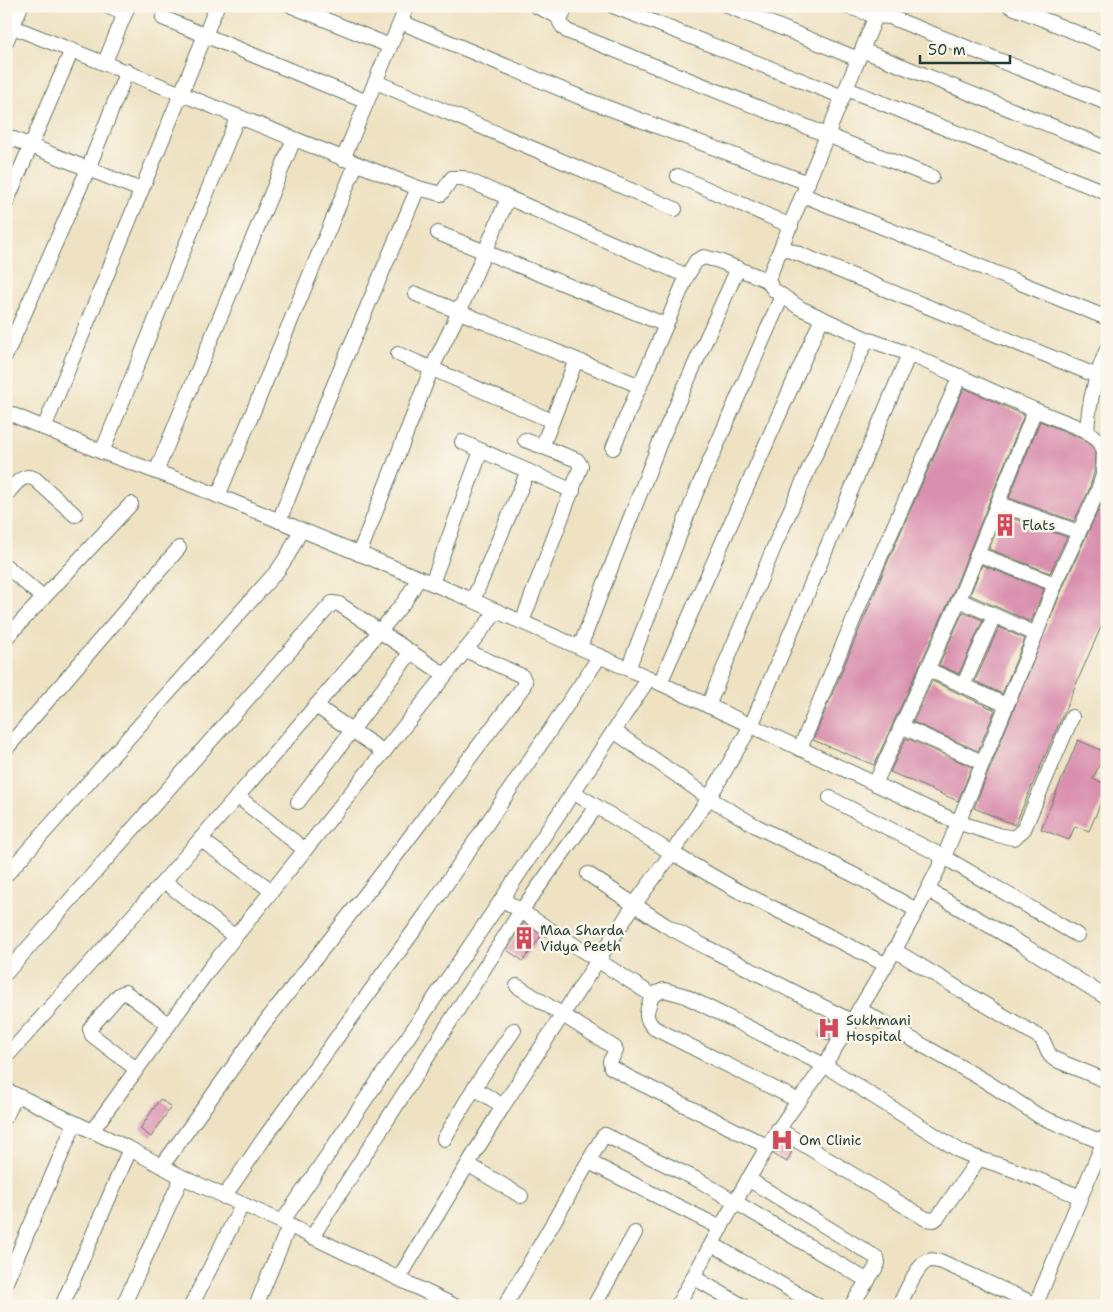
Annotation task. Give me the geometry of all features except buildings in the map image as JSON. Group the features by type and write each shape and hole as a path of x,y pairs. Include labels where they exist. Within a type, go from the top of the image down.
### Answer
{"street":[{"path":"6,42 22,6"},
{"path":"105,62 127,10 106,6"},
{"path":"44,428 216,6"},
{"path":"292,6 390,46"},
{"path":"218,496 350,161 367,102 407,6"},
{"path":"536,6 553,13 567,31 932,177"},
{"path":"560,21 566,6"},
{"path":"614,6 1107,193"},
{"path":"728,6 1107,148"},
{"path":"846,6 878,11 890,18 1107,103"},
{"path":"1010,6 1107,46"},
{"path":"766,279 769,277 782,247 878,11"},
{"path":"163,18 367,102"},
{"path":"401,22 806,189 1107,318"},
{"path":"13,27 418,188 441,194 452,178 463,178 687,276"},
{"path":"6,203 72,50"},
{"path":"6,355 88,169 126,71"},
{"path":"376,82 674,209"},
{"path":"102,452 238,116"},
{"path":"6,136 141,190"},
{"path":"156,472 294,138"},
{"path":"678,176 790,226"},
{"path":"279,521 324,406 418,188"},
{"path":"359,554 431,370 459,312 508,198"},
{"path":"438,233 666,325"},
{"path":"782,247 1102,378"},
{"path":"613,448 687,276 696,260 704,257 766,279 774,290 800,308 867,339 909,354 1087,431 1100,442 1104,451 1103,475 1097,493 1055,584 944,857 928,890 886,964 824,1065 767,1146 677,1306"},
{"path":"580,647 660,442 738,268"},
{"path":"416,294 640,386"},
{"path":"628,669 695,495 782,296"},
{"path":"256,1306 286,1224 573,792 614,732 655,681 822,318"},
{"path":"708,706 777,540 867,339"},
{"path":"1087,431 1089,402 1102,378 1107,349"},
{"path":"398,354 431,370 552,421"},
{"path":"399,1278 503,1106 634,904 672,853 709,798 751,726 909,354"},
{"path":"542,447 576,360"},
{"path":"800,749 861,602 960,376"},
{"path":"875,784 959,600 1035,410"},
{"path":"6,412 473,600 655,681 957,822 1007,838 1018,836 1024,829 1072,717"},
{"path":"522,622 581,466 579,462 525,440"},
{"path":"462,442 573,491"},
{"path":"6,1056 164,881 405,601 425,581 481,451"},
{"path":"473,600 528,471"},
{"path":"6,494 23,478 30,476 76,515"},
{"path":"6,638 131,504"},
{"path":"998,504 1079,532"},
{"path":"6,875 278,570 288,556 301,530"},
{"path":"6,749 179,548"},
{"path":"977,554 1055,584"},
{"path":"6,566 43,598"},
{"path":"959,600 1036,634"},
{"path":"6,973 173,785 328,605 335,602 339,604 445,675"},
{"path":"92,1131 235,937 497,611"},
{"path":"963,686 994,616"},
{"path":"162,1166 263,1025 394,858 524,687 525,678 522,676 466,650"},
{"path":"298,802 411,652"},
{"path":"224,1197 426,914 600,656"},
{"path":"927,669 1006,705"},
{"path":"316,706 384,752"},
{"path":"901,726 982,762"},
{"path":"614,732 709,798 756,826 862,879 916,910"},
{"path":"573,792 734,889 886,964"},
{"path":"237,796 305,850"},
{"path":"830,798 944,857 1077,935"},
{"path":"312,1237 521,911 596,807"},
{"path":"200,839 272,892"},
{"path":"588,874 700,944 851,1021"},
{"path":"164,881 235,937"},
{"path":"928,890 1023,945 1107,998"},
{"path":"502,899 652,995"},
{"path":"894,950 1041,1038 1048,1053 1054,1059 1107,1081"},
{"path":"517,986 615,1048 616,1051 610,1062 612,1067 767,1146"},
{"path":"652,995 664,990 683,995 824,1065 939,1139 978,1160 996,1164 1081,1197"},
{"path":"136,1069 92,1035 90,1029 92,1026 119,995 125,992 169,1025"},
{"path":"652,995 646,1018 654,1028 799,1101"},
{"path":"859,1009 986,1082 1039,1116 1105,1140 1037,1305 940,1261 933,1260 927,1261 921,1266 899,1306"},
{"path":"444,1139 474,1088 514,1030"},
{"path":"474,1088 503,1106"},
{"path":"6,1116 11,1093 130,1149 182,1177 286,1224 454,1306"},
{"path":"6,1282 75,1123"},
{"path":"778,1129 926,1219 934,1220 938,1217 978,1160"},
{"path":"505,1306 602,1138 607,1136 700,1181 868,1281"},
{"path":"62,1306 130,1149"},
{"path":"589,1162 721,1228"},
{"path":"469,1164 521,1196"},
{"path":"123,1306 182,1177"},
{"path":"748,1179 877,1258 878,1263 875,1270 851,1306"},
{"path":"192,1306 242,1205"},
{"path":"594,1306 635,1233"},
{"path":"712,1244 818,1306"},
{"path":"693,1277 743,1306"}],"place":[{"name":"Flats","path":"1005,525"},
{"name":"Maa Sharda Vidya Peeth","path":"524,938"},
{"name":"Sukhmani Hospital","path":"829,1028"},
{"name":"Om Clinic","path":"782,1140"}]}
